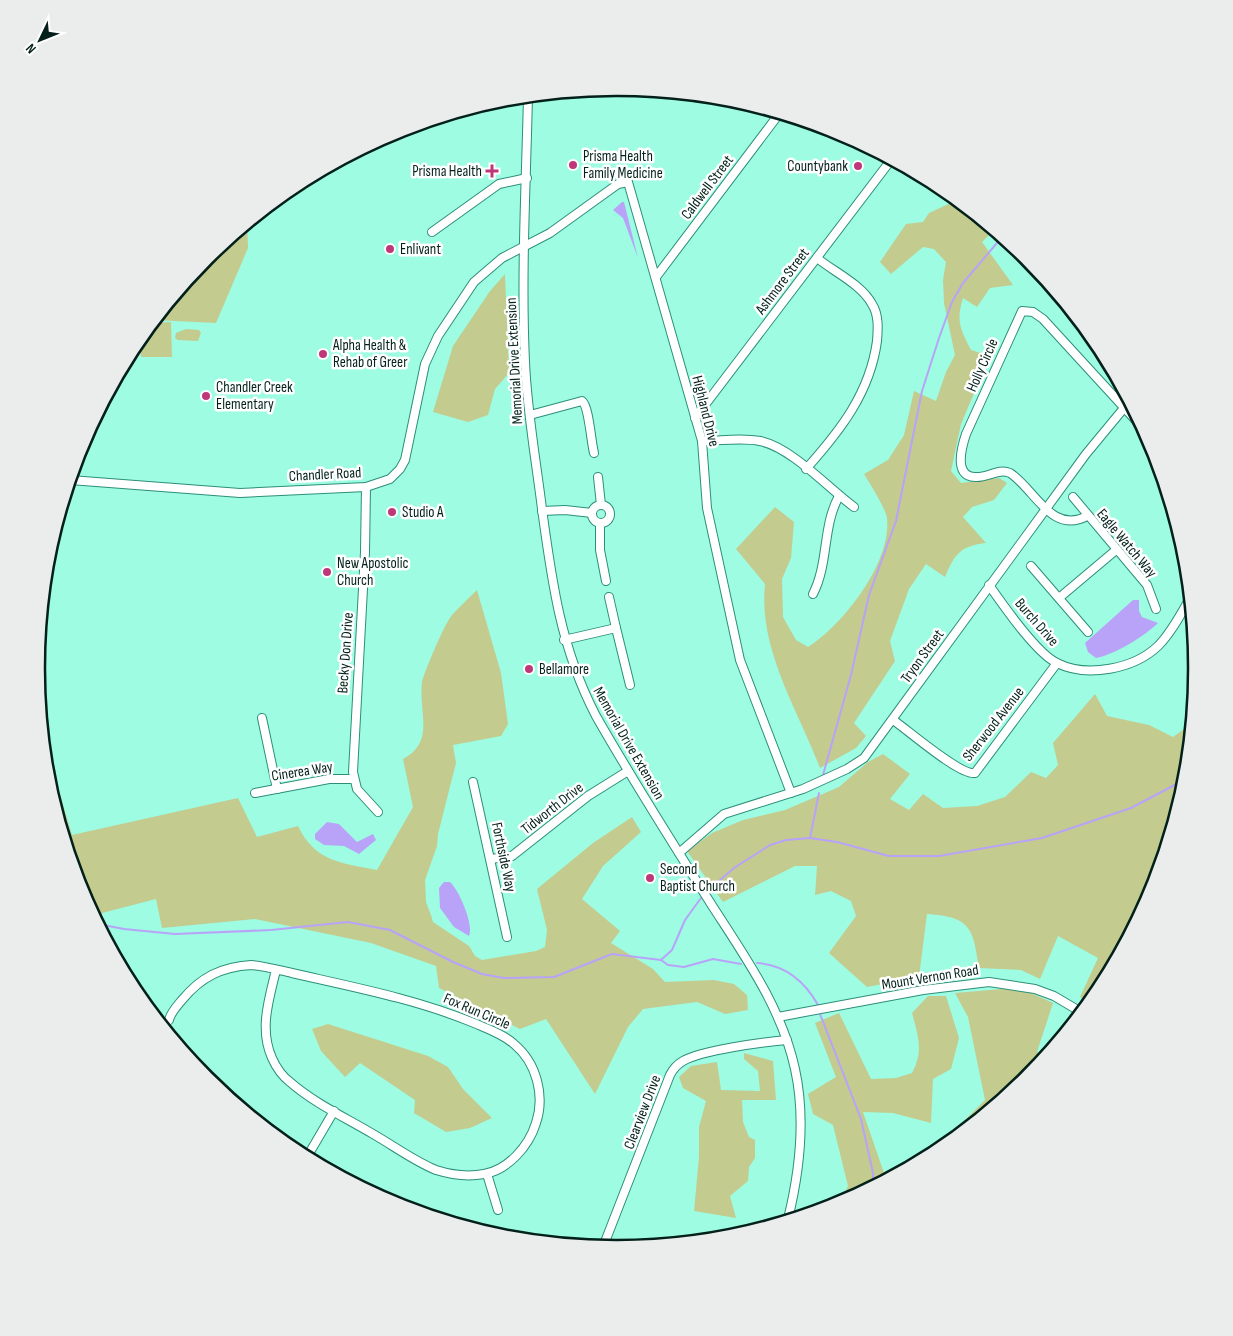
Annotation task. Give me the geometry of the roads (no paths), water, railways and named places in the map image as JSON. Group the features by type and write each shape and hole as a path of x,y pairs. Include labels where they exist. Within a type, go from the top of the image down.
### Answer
{"street":[{"name":"Memorial Drive Extension","path":"530,103 524,329 530,415 542,511 555,601 564,640 589,702 628,771 760,981 778,1017 787,1040 798,1084 801,1128 798,1167 789,1212"},
{"name":"Caldwell Street","path":"656,277 776,120"},
{"name":"Ashmore Street","path":"695,418 887,165"},
{"path":"432,232 499,184 508,180 527,178"},
{"name":"Highland Drive","path":"525,246 556,229 618,184 623,181 628,182 702,442 707,508 740,660 791,793"},
{"name":"Chandler Road","path":"76,480 240,493 366,487 390,479 403,464 425,364 438,336 462,298 490,268 525,246"},
{"path":"806,469 844,423 859,401 872,364 877,335 876,314 871,302 862,292 817,258"},
{"name":"Holly Circle","path":"1046,509 1010,473 1003,471 972,477 964,472 960,462 966,434 1022,311 1032,312 1043,319 1119,397"},
{"path":"530,415 582,401 588,409 588,426 594,453"},
{"name":"Tryon Street","path":"679,853 724,814 791,793 856,764 870,751 989,585 1125,408"},
{"path":"702,442 760,442 793,458 854,507"},
{"path":"598,477 600,505"},
{"name":"Becky Don Drive","path":"354,780 354,725 366,544 366,487"},
{"path":"813,594 822,570 829,519 839,496"},
{"name":"Eagle Watch Way","path":"1073,497 1087,516 1147,585 1156,609"},
{"path":"600,505 607,506 611,513 608,520 600,523 595,521 592,513 595,507 600,505"},
{"path":"1046,509 1056,517 1070,521 1087,516"},
{"path":"542,511 565,510 592,513"},
{"path":"600,523 600,550 606,581"},
{"path":"1059,598 1116,550"},
{"path":"1031,566 1088,632"},
{"name":"Burch Drive","path":"989,585 1035,645 1056,663 1094,670 1115,668 1138,660 1163,640 1184,607"},
{"path":"609,597 630,685"},
{"path":"564,640 616,628"},
{"name":"Sherwood Avenue","path":"893,720 952,764 968,773 975,773 1056,663"},
{"path":"262,718 277,789"},
{"name":"Tidworth Drive","path":"491,859 512,856 588,796 628,771"},
{"name":"Cinerea Way","path":"255,793 329,779 354,780"},
{"path":"354,780 356,789 378,812"},
{"name":"Forthside Way","path":"474,782 507,937"},
{"path":"169,1020 170,1015 190,990 213,973 229,967 251,965 276,970"},
{"name":"Fox Run Circle","path":"276,970 438,1009 498,1034 517,1046 528,1060 537,1080 540,1100 537,1120 530,1137 519,1152 503,1165 487,1174 461,1176 434,1169 334,1111 290,1082 279,1070 271,1056 266,1040 265,1024 276,970"},
{"name":"Mount Vernon Road","path":"778,1017 923,990 989,982 1035,989 1054,996 1076,1008"},
{"name":"Clearview Drive","path":"606,1239 670,1075 677,1066 690,1058 726,1049 787,1040"},
{"path":"311,1150 334,1111"},
{"path":"487,1174 498,1210"}],"waterway":[{"path":"823,775 851,675 869,595 896,521 922,391 939,338 952,302 963,283 998,242"},
{"path":"712,887 734,868 770,845 786,840 810,838 837,842 889,856 939,856 1042,838 1131,808 1176,784"},
{"path":"810,838 819,793"},
{"path":"661,960 672,950 685,920 701,898"},
{"path":"107,926 175,934 271,930 348,922 390,930 453,962 482,974 504,978 554,977 612,954 661,960 668,965 684,967 713,959 741,964"},
{"path":"757,963 767,964 793,975 813,996 818,1005"},
{"path":"820,1014 861,1119 873,1179"}],"place":[{"name":"Prisma Health Family Medicine","path":"573,165"},
{"name":"Countybank","path":"858,166"},
{"name":"Prisma Health","path":"492,171"},
{"name":"Enlivant","path":"390,249"},
{"name":"Alpha Health & Rehab of Greer","path":"323,354"},
{"name":"Chandler Creek Elementary","path":"206,396"},
{"name":"Studio A","path":"392,512"},
{"name":"New Apostolic Church","path":"327,572"},
{"name":"Bellamore","path":"529,669"},
{"name":"Second Baptist Church","path":"650,878"}]}
